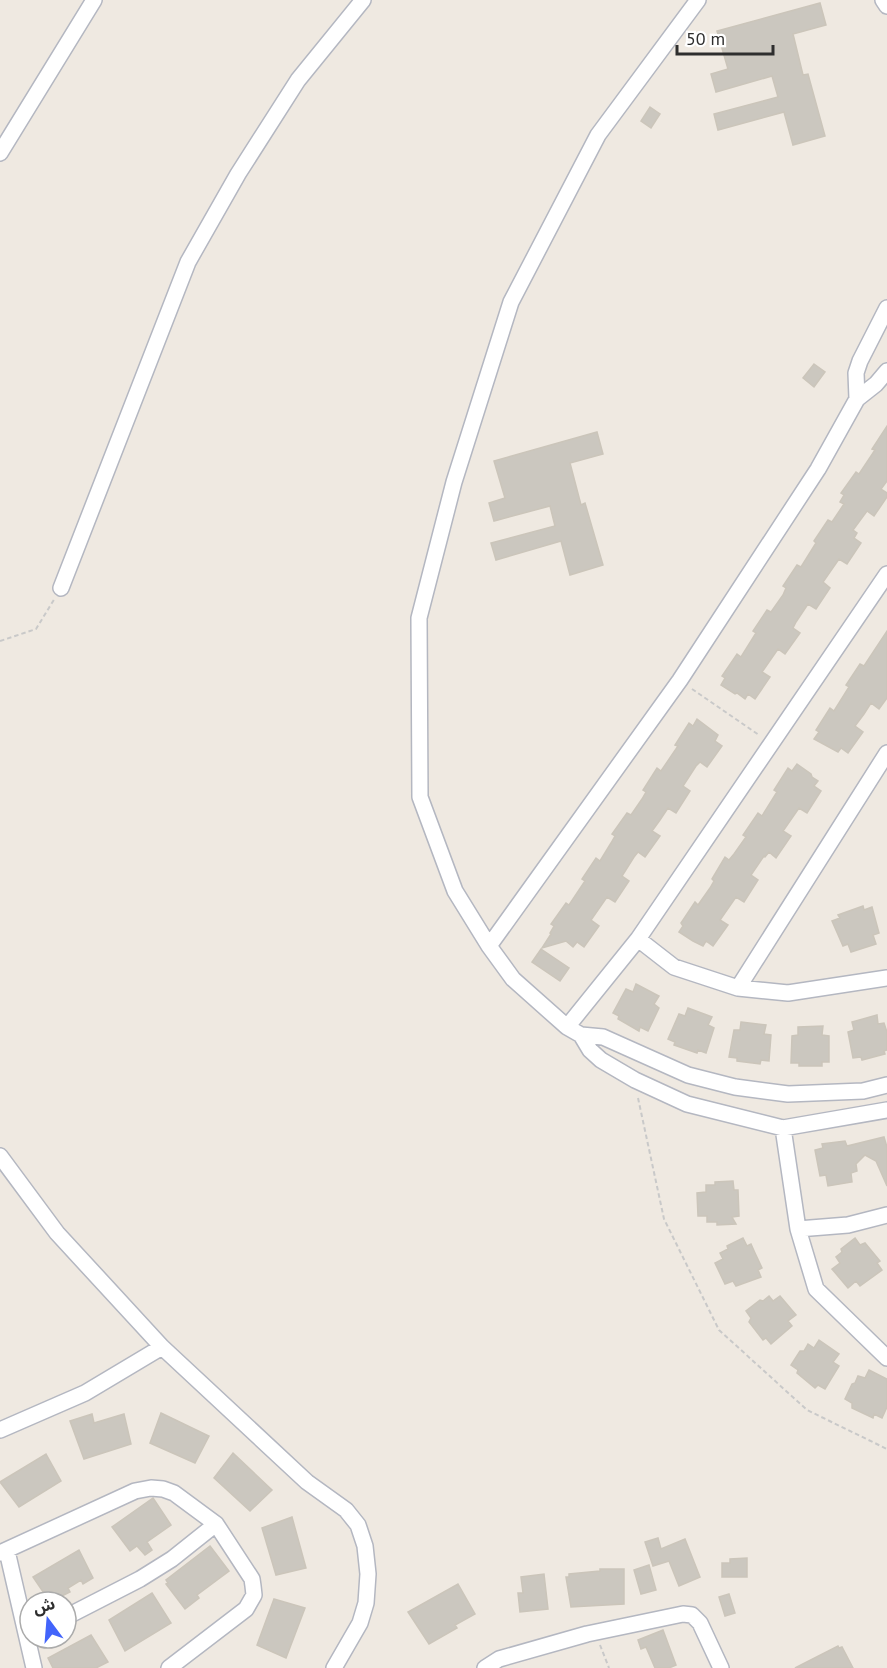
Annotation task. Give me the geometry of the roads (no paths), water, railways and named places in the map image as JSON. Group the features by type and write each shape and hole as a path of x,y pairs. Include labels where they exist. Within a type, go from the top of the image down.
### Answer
{"street":[{"path":"0,153 94,0"},
{"path":"61,588 188,262 238,174 298,80 363,0"},
{"path":"698,0 598,135 511,302 454,482 419,618 420,797 455,891 489,946 513,979 567,1028 581,1035 603,1037 688,1075 735,1087 788,1094 863,1091 887,1085"},
{"path":"883,0 887,6"},
{"path":"857,399 856,373 887,308"},
{"path":"489,946 680,680 818,469 857,399 876,384 887,371"},
{"path":"567,1028 639,939 885,580"},
{"path":"738,988 887,753"},
{"path":"639,939 674,967 738,988 788,993 887,978"},
{"path":"581,1035 590,1050 601,1060 634,1080 687,1104 783,1128 887,1110"},
{"path":"783,1128 798,1229 816,1289 887,1358"},
{"path":"0,1156 57,1233 162,1347 307,1482 346,1510 358,1525 365,1546 368,1574 366,1603 360,1623 334,1668"},
{"path":"798,1229 848,1225 887,1215"},
{"path":"0,1430 85,1393 162,1347"},
{"path":"18,1600 4,1552 135,1491 151,1488 174,1493 216,1524 252,1579 254,1595 246,1609 170,1668"},
{"path":"78,1611 140,1579 172,1559 216,1524"},
{"path":"485,1668 499,1659 587,1634 596,1634 683,1614 692,1615 700,1623 721,1668"},
{"path":"31,1650 34,1668"}]}
